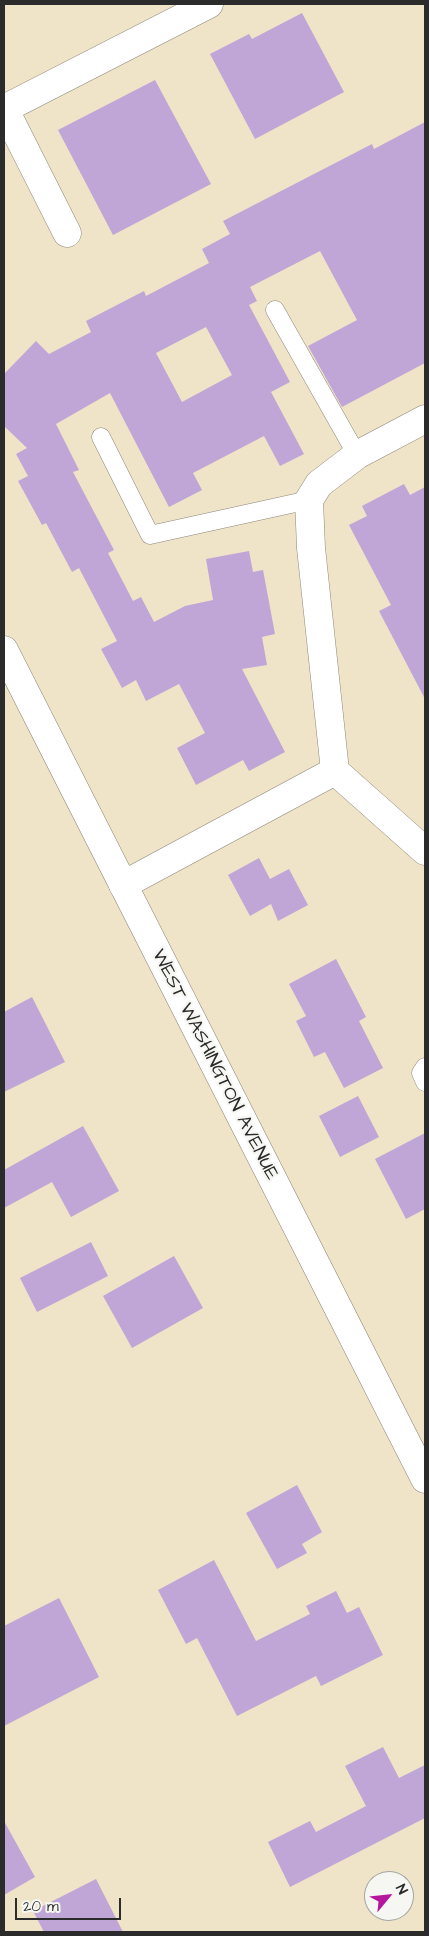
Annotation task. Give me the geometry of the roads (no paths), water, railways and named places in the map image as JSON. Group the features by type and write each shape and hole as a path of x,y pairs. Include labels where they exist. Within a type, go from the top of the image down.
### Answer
{"street":[{"path":"67,233 4,108 209,4"},
{"path":"425,420 357,455 319,484 309,500 312,548 335,771 425,851"},
{"name":"WEST WASHINGTON AVENUE","path":"4,650 425,1480"},
{"path":"123,885 335,771"}],"lane":[{"path":"275,310 357,455"},
{"path":"101,437 150,535 309,500"},
{"path":"425,1067 422,1073 425,1082"}]}
